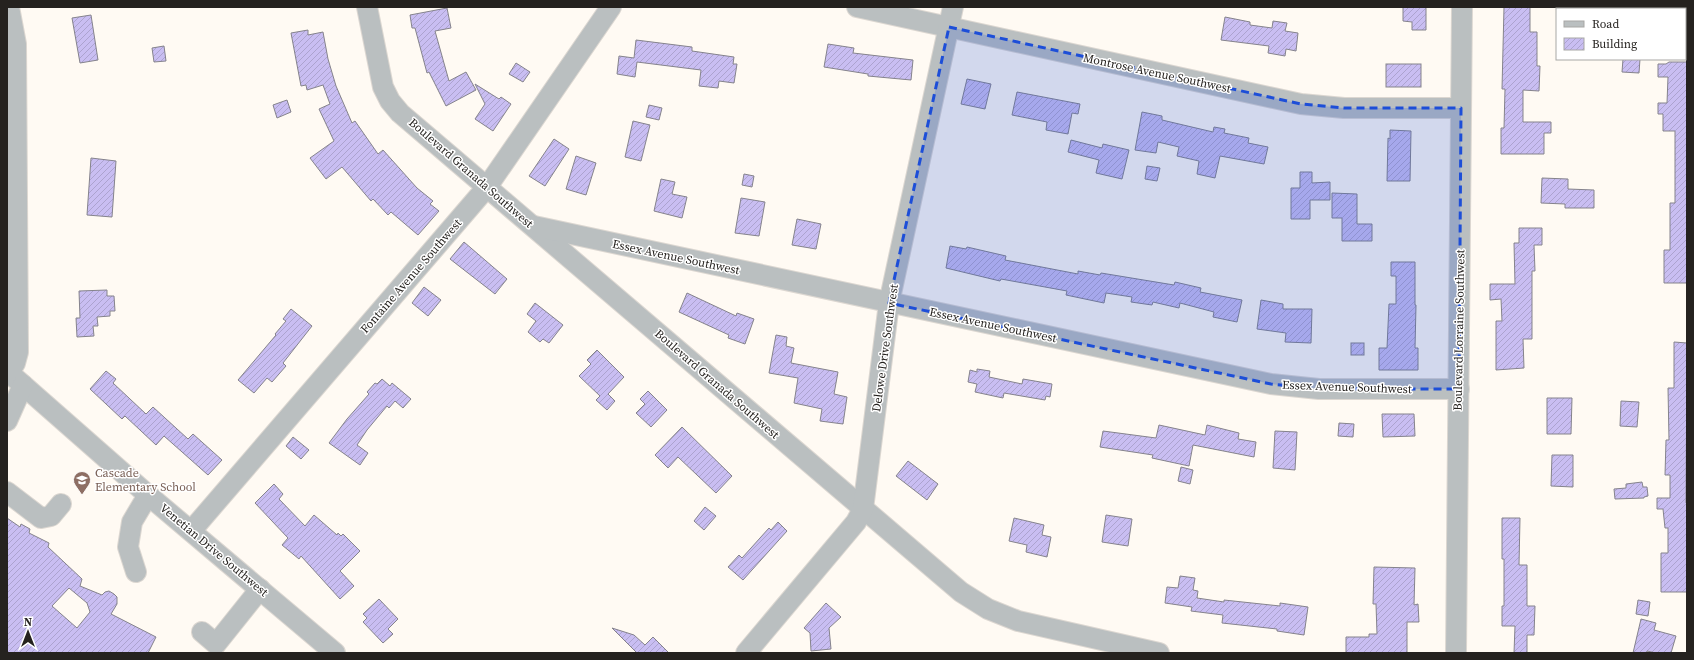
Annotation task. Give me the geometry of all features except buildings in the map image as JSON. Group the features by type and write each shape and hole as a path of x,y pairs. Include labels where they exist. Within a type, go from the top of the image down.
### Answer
{"street":[{"path":"7,421 18,352 16,44 9,7"},
{"name":"Boulevard Granada Southwest","path":"367,7 383,87 390,101 400,113 961,592 988,609 1018,621 1159,653"},
{"name":"Fontaine Avenue Southwest","path":"192,530 487,187 611,7"},
{"name":"Montrose Avenue Southwest","path":"857,7 1301,104 1344,108 1461,108"},
{"name":"Delowe Drive Southwest","path":"746,653 856,522 864,509 889,303 953,7"},
{"name":"Boulevard Lorraine Southwest","path":"1456,653 1462,7"},
{"name":"Essex Avenue Southwest","path":"532,226 1271,384 1319,389 1459,390"},
{"name":"Venetian Drive Southwest","path":"13,376 148,495 192,530 335,653"},
{"path":"7,492 41,518 51,516 61,504"},
{"path":"136,572 128,547 132,522 148,495"},
{"path":"209,643 260,589"}],"highlighted area":[{"path":"949,27 1301,104 1344,108 1461,108 1459,389 1319,389 1271,384 889,303"}],"place":[{"name":"Cascade Elementary School","path":"82,495"}]}
